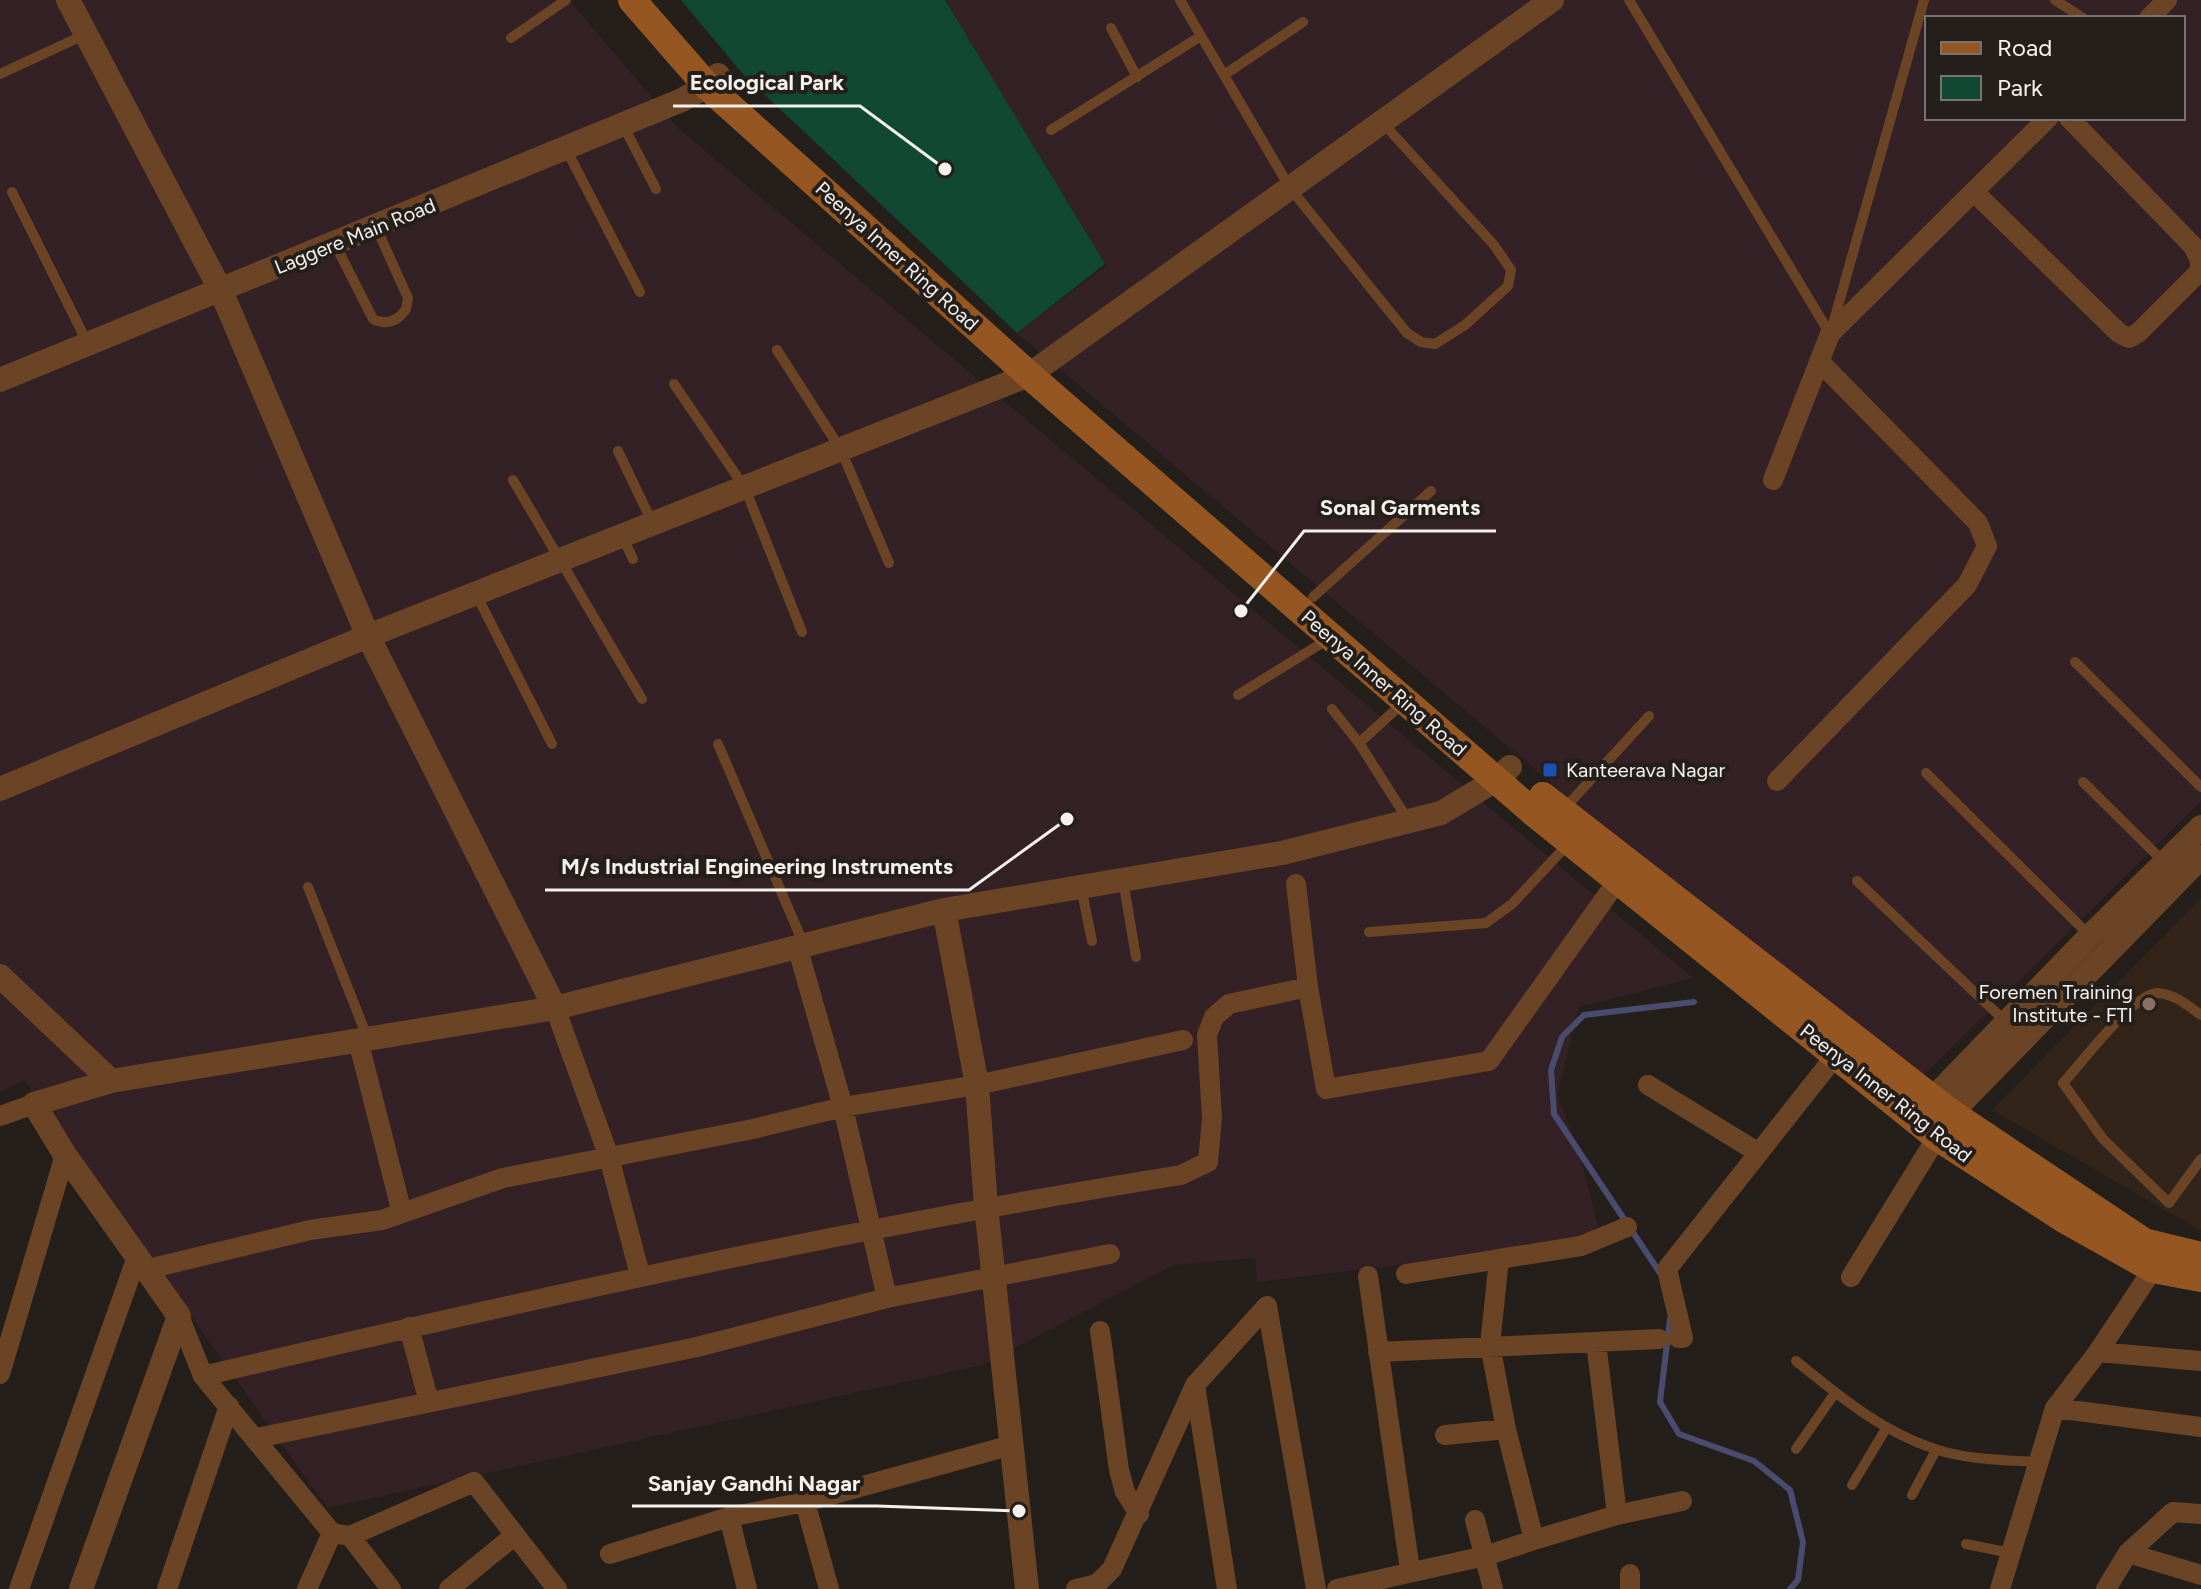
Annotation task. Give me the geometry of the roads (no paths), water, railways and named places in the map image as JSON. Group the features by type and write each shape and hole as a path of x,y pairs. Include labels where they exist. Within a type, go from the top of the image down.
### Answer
{"main road":[{"name":"Peenya Inner Ring Road","path":"632,0 712,80 1405,701 1503,773 1563,811 2064,1219 2153,1269 2201,1278"},
{"name":"Peenya Inner Ring Road","path":"653,0 712,80"},
{"name":"Peenya Inner Ring Road","path":"1038,371 1313,597 1503,773 1570,842 1836,1055 2144,1242 2201,1256"}],"street":[{"path":"68,0 221,291 368,636 555,1008 609,1157 640,1275"},
{"path":"0,789 368,636 1038,371 1552,0"},
{"path":"2151,16 2167,0"},
{"name":"Laggere Main Road","path":"0,380 623,125 712,80"},
{"path":"1773,480 1830,334 2046,120"},
{"path":"1974,192 2119,333 2129,338 2138,333 2200,271 2200,260 2193,246 2071,120"},
{"path":"1777,781 1967,585 1987,546 1978,523 1819,361"},
{"path":"0,1116 111,1081 555,1008 944,910 1282,853 1441,813 1503,773"},
{"path":"1851,1277 1934,1116 2006,1022 2201,827"},
{"path":"1934,1116 2201,857"},
{"path":"1296,884 1308,987 1326,1089 1489,1061 1618,880"},
{"path":"944,910 977,1085 993,1277 1027,1589"},
{"path":"801,946 843,1107 887,1298"},
{"path":"0,976 111,1081"},
{"path":"203,1376 640,1275 986,1206 1181,1175 1208,1162 1212,1118 1207,1035 1214,1017 1229,1004 1308,987"},
{"path":"363,1039 402,1213"},
{"path":"143,1262 310,1230 382,1220 503,1178 843,1107 977,1085 1183,1040"},
{"path":"1378,1352 1683,1338 1667,1269 1836,1055"},
{"path":"1648,1085 1759,1153"},
{"path":"34,1104 65,1155 179,1316 203,1376 391,1589"},
{"path":"0,1374 65,1155"},
{"path":"1406,1274 1581,1246 1627,1227"},
{"path":"257,1438 697,1347 887,1298 1110,1254"},
{"path":"1499,1259 1490,1345 1506,1429 1534,1540"},
{"path":"19,1589 143,1262"},
{"path":"2000,1589 2055,1408 2098,1352 2153,1269"},
{"path":"1368,1276 1403,1578"},
{"path":"1076,1589 1097,1584 1112,1569 1195,1385 1267,1306 1316,1589"},
{"path":"81,1589 179,1316"},
{"path":"409,1327 429,1402"},
{"path":"1100,1331 1119,1470 1125,1492 1139,1514"},
{"path":"1596,1342 1617,1515"},
{"path":"2098,1352 2201,1361"},
{"path":"1195,1385 1227,1589"},
{"path":"167,1589 229,1406"},
{"path":"2055,1408 2201,1427"},
{"path":"1445,1435 1506,1429"},
{"path":"610,1554 729,1517 805,1502 1012,1445"},
{"path":"307,1589 341,1534 474,1482 557,1589"},
{"path":"1337,1589 1403,1578 1617,1515 1682,1501"},
{"path":"805,1502 829,1589"},
{"path":"2106,1589 2128,1553 2173,1512 2201,1514"},
{"path":"729,1517 747,1589"},
{"path":"1475,1520 1493,1589"},
{"path":"449,1589 515,1535"},
{"path":"2128,1553 2201,1575"}],"lane":[{"path":"511,38 566,0"},
{"path":"1180,0 1290,188 1407,333 1421,342 1435,344 1465,325 1508,286 1511,270 1494,245 1382,122"},
{"path":"1629,0 1830,334"},
{"path":"1830,334 1924,0"},
{"path":"2055,0 2080,16"},
{"path":"1224,75 1303,22"},
{"path":"1111,28 1137,77"},
{"path":"0,74 86,34"},
{"path":"1051,130 1201,36"},
{"path":"623,125 656,189"},
{"path":"566,149 640,292"},
{"path":"12,192 88,344"},
{"path":"335,244 373,319 387,323 395,320 406,309 408,298 376,227"},
{"path":"777,350 841,450 889,563"},
{"path":"674,384 745,488 802,632"},
{"path":"618,451 653,524"},
{"path":"513,480 563,559 642,699"},
{"path":"1313,597 1431,491"},
{"path":"622,536 633,559"},
{"path":"476,594 552,744"},
{"path":"1238,695 1332,637"},
{"path":"2075,662 2201,787"},
{"path":"1359,743 1405,701"},
{"path":"1332,709 1359,743 1409,821"},
{"path":"1563,811 1649,716"},
{"path":"718,744 801,946"},
{"path":"1926,773 2090,936"},
{"path":"2083,782 2165,863"},
{"path":"1369,932 1486,923 1512,904 1570,842"},
{"path":"1123,880 1136,957"},
{"path":"1857,881 2006,1022"},
{"path":"308,887 363,1039"},
{"path":"1081,887 1092,941"},
{"path":"2201,1015 2176,996 2154,993 2136,1002 2063,1083 2103,1139 2169,1203 2201,1159"},
{"path":"1796,1361 1835,1393 1887,1427 1936,1450 1990,1459 2039,1462"},
{"path":"1796,1449 1835,1393"},
{"path":"1852,1485 1887,1427"},
{"path":"1912,1495 1936,1450"},
{"path":"1966,1544 2011,1553"}],"waterway":[{"path":"1660,1273 1554,1114 1551,1070 1562,1037 1584,1015 1694,1002"},
{"path":"1670,1319 1660,1402 1679,1434 1754,1461 1790,1490 1803,1542 1798,1580 1790,1589"}],"place":[{"name":"Ecological Park","path":"945,169"},
{"name":"Sonal Garments","path":"1241,611"},
{"name":"Kanteerava Nagar","path":"1550,770"},
{"name":"M/s Industrial Engineering Instruments","path":"1067,819"},
{"name":"Foremen Training Institute - FTI","path":"2149,1004"},
{"name":"Sanjay Gandhi Nagar","path":"1019,1511"}]}
